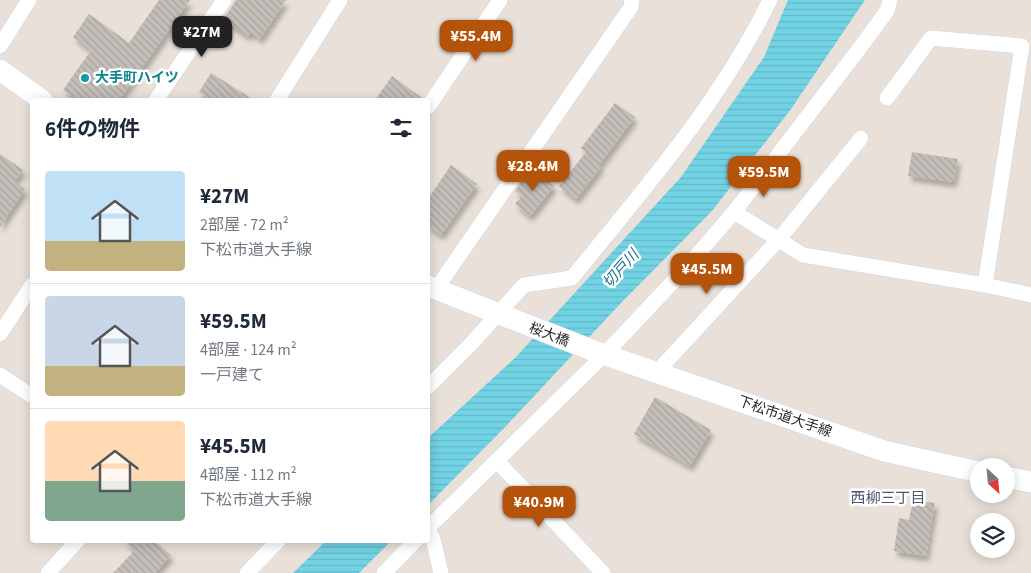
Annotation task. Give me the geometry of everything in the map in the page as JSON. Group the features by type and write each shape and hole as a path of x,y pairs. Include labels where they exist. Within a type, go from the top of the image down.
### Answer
{"street":[{"path":"0,46 29,0"},
{"path":"157,98 224,0"},
{"path":"278,98 340,0"},
{"path":"430,104 500,0"},
{"path":"500,316 432,287 625,15 632,0"},
{"path":"430,385 500,316 524,286 572,278 684,141 732,70 765,0"},
{"path":"430,527 497,461 599,353 685,269 734,212 859,49 886,10 890,0"},
{"path":"887,98 931,38 1022,46 985,285"},
{"path":"0,70 39,98"},
{"path":"657,372 780,238 861,138"},
{"path":"734,212 780,238 804,255 985,285 1031,295"},
{"path":"0,334 30,288"},
{"name":"桜大橋","path":"500,316 599,353"},
{"name":"下松市道大手線","path":"599,353 884,451 970,470"},
{"path":"0,375 30,395"},
{"path":"497,461 603,573"},
{"path":"1015,479 1031,482"},
{"path":"430,533 441,573"},
{"path":"48,573 75,543"},
{"path":"247,573 276,543"},
{"path":"384,573 413,543"}],"water":[{"name":"切戸川","path":"788,0 865,0 791,109 712,211 620,304 508,424 430,503 430,436 515,358 681,177 764,57"},
{"path":"324,543 389,543 359,573 293,573"}],"building":[{"path":"159,0 190,0 120,98 75,98 63,90 91,50 73,37 89,14 129,43"},
{"path":"236,0 286,0 260,39 251,32 248,36 223,20"},
{"path":"211,73 251,98 208,98 199,92"},
{"path":"392,76 422,98 376,98"},
{"path":"615,103 635,117 599,165 601,167 576,199 559,186 586,152 581,148"},
{"path":"912,152 958,159 954,182 908,176"},
{"path":"0,154 23,170 14,182 25,189 0,227"},
{"path":"451,165 477,184 441,235 430,227 430,196"},
{"path":"531,168 554,186 530,216 515,204 522,196 515,191"},
{"path":"655,397 711,430 690,466 634,434"},
{"path":"913,500 935,503 926,556 894,551 899,518 909,520"},
{"path":"127,543 157,543 171,555 155,573 113,573 135,550"}],"place":[{"name":"大手町ハイツ","path":"85,78"}],"district":[{"name":"西柳三丁目","path":"888,498"}]}
